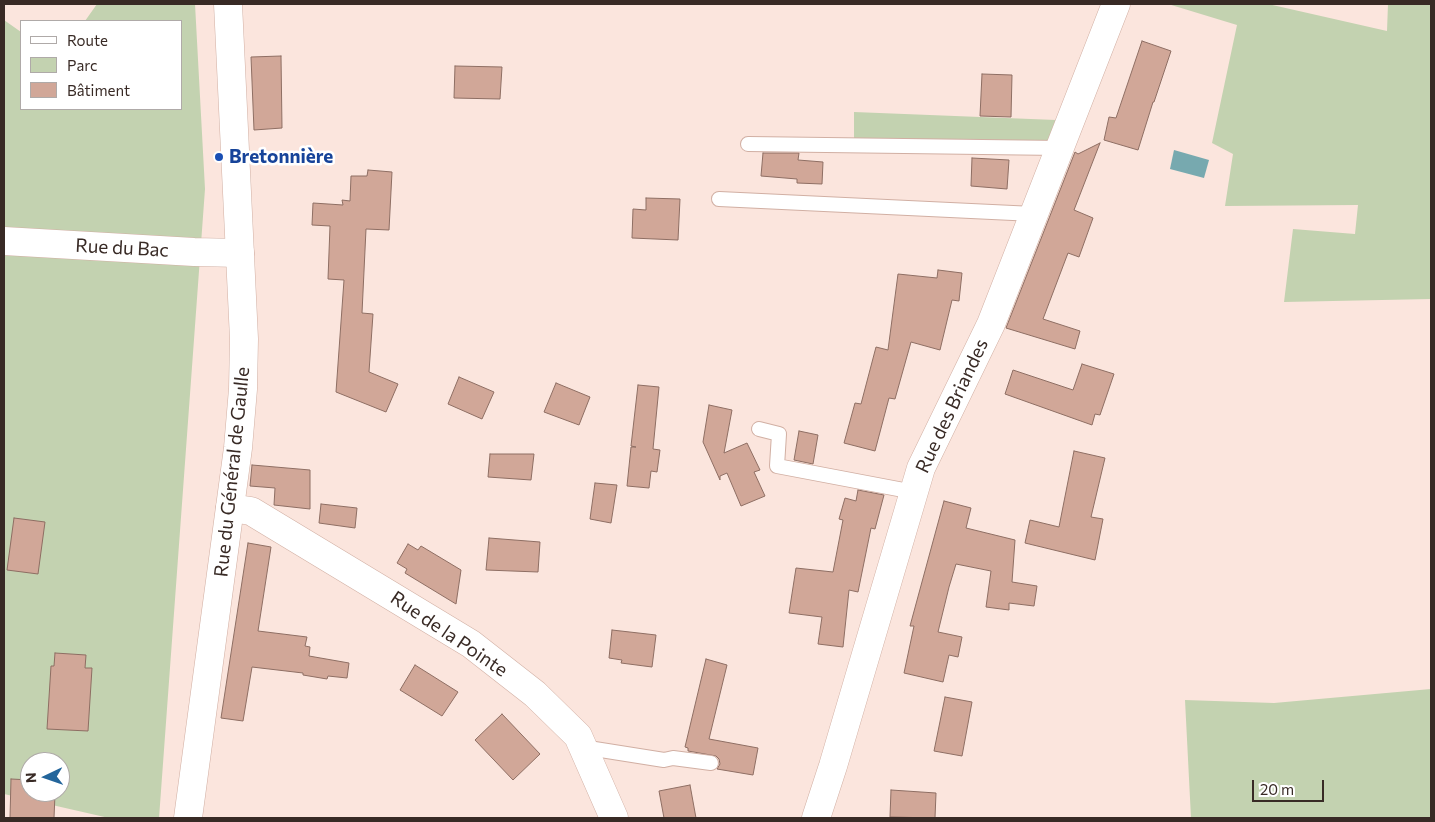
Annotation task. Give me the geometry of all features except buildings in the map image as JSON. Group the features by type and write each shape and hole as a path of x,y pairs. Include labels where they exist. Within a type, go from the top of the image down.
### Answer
{"street":[{"name":"Rue du Général de Gaulle","path":"188,818 238,448 243,389 244,339 228,4"},
{"name":"Rue des Briandes","path":"816,818 921,468 991,324 1116,4"},
{"name":"Rue du Bac","path":"4,241 240,253"},
{"name":"Rue de la Pointe","path":"230,508 252,511 471,644 534,694 578,736 614,818"}],"lane":[{"path":"748,144 1060,148"},
{"path":"719,199 1034,214"},
{"path":"759,430 779,434 777,466 914,492"},
{"path":"582,747 664,760 674,758 711,763"}],"green space":[{"path":"97,4 195,4 205,189 159,818 109,818 39,802 70,802 70,752 20,752 20,798 4,794 4,20 20,31 20,110 182,110 182,20 86,20"},
{"path":"1168,4 1268,4 1387,31 1388,4 1431,4 1431,299 1284,302 1293,229 1355,234 1358,205 1225,206 1233,154 1212,143 1237,25"},
{"path":"854,112 1056,120 1050,144 854,138"},
{"path":"1431,689 1431,818 1191,818 1185,700 1274,703"}],"water":[{"path":"1174,150 1209,160 1204,178 1170,169"}],"place":[{"name":"Bretonnière","path":"219,157"}]}
